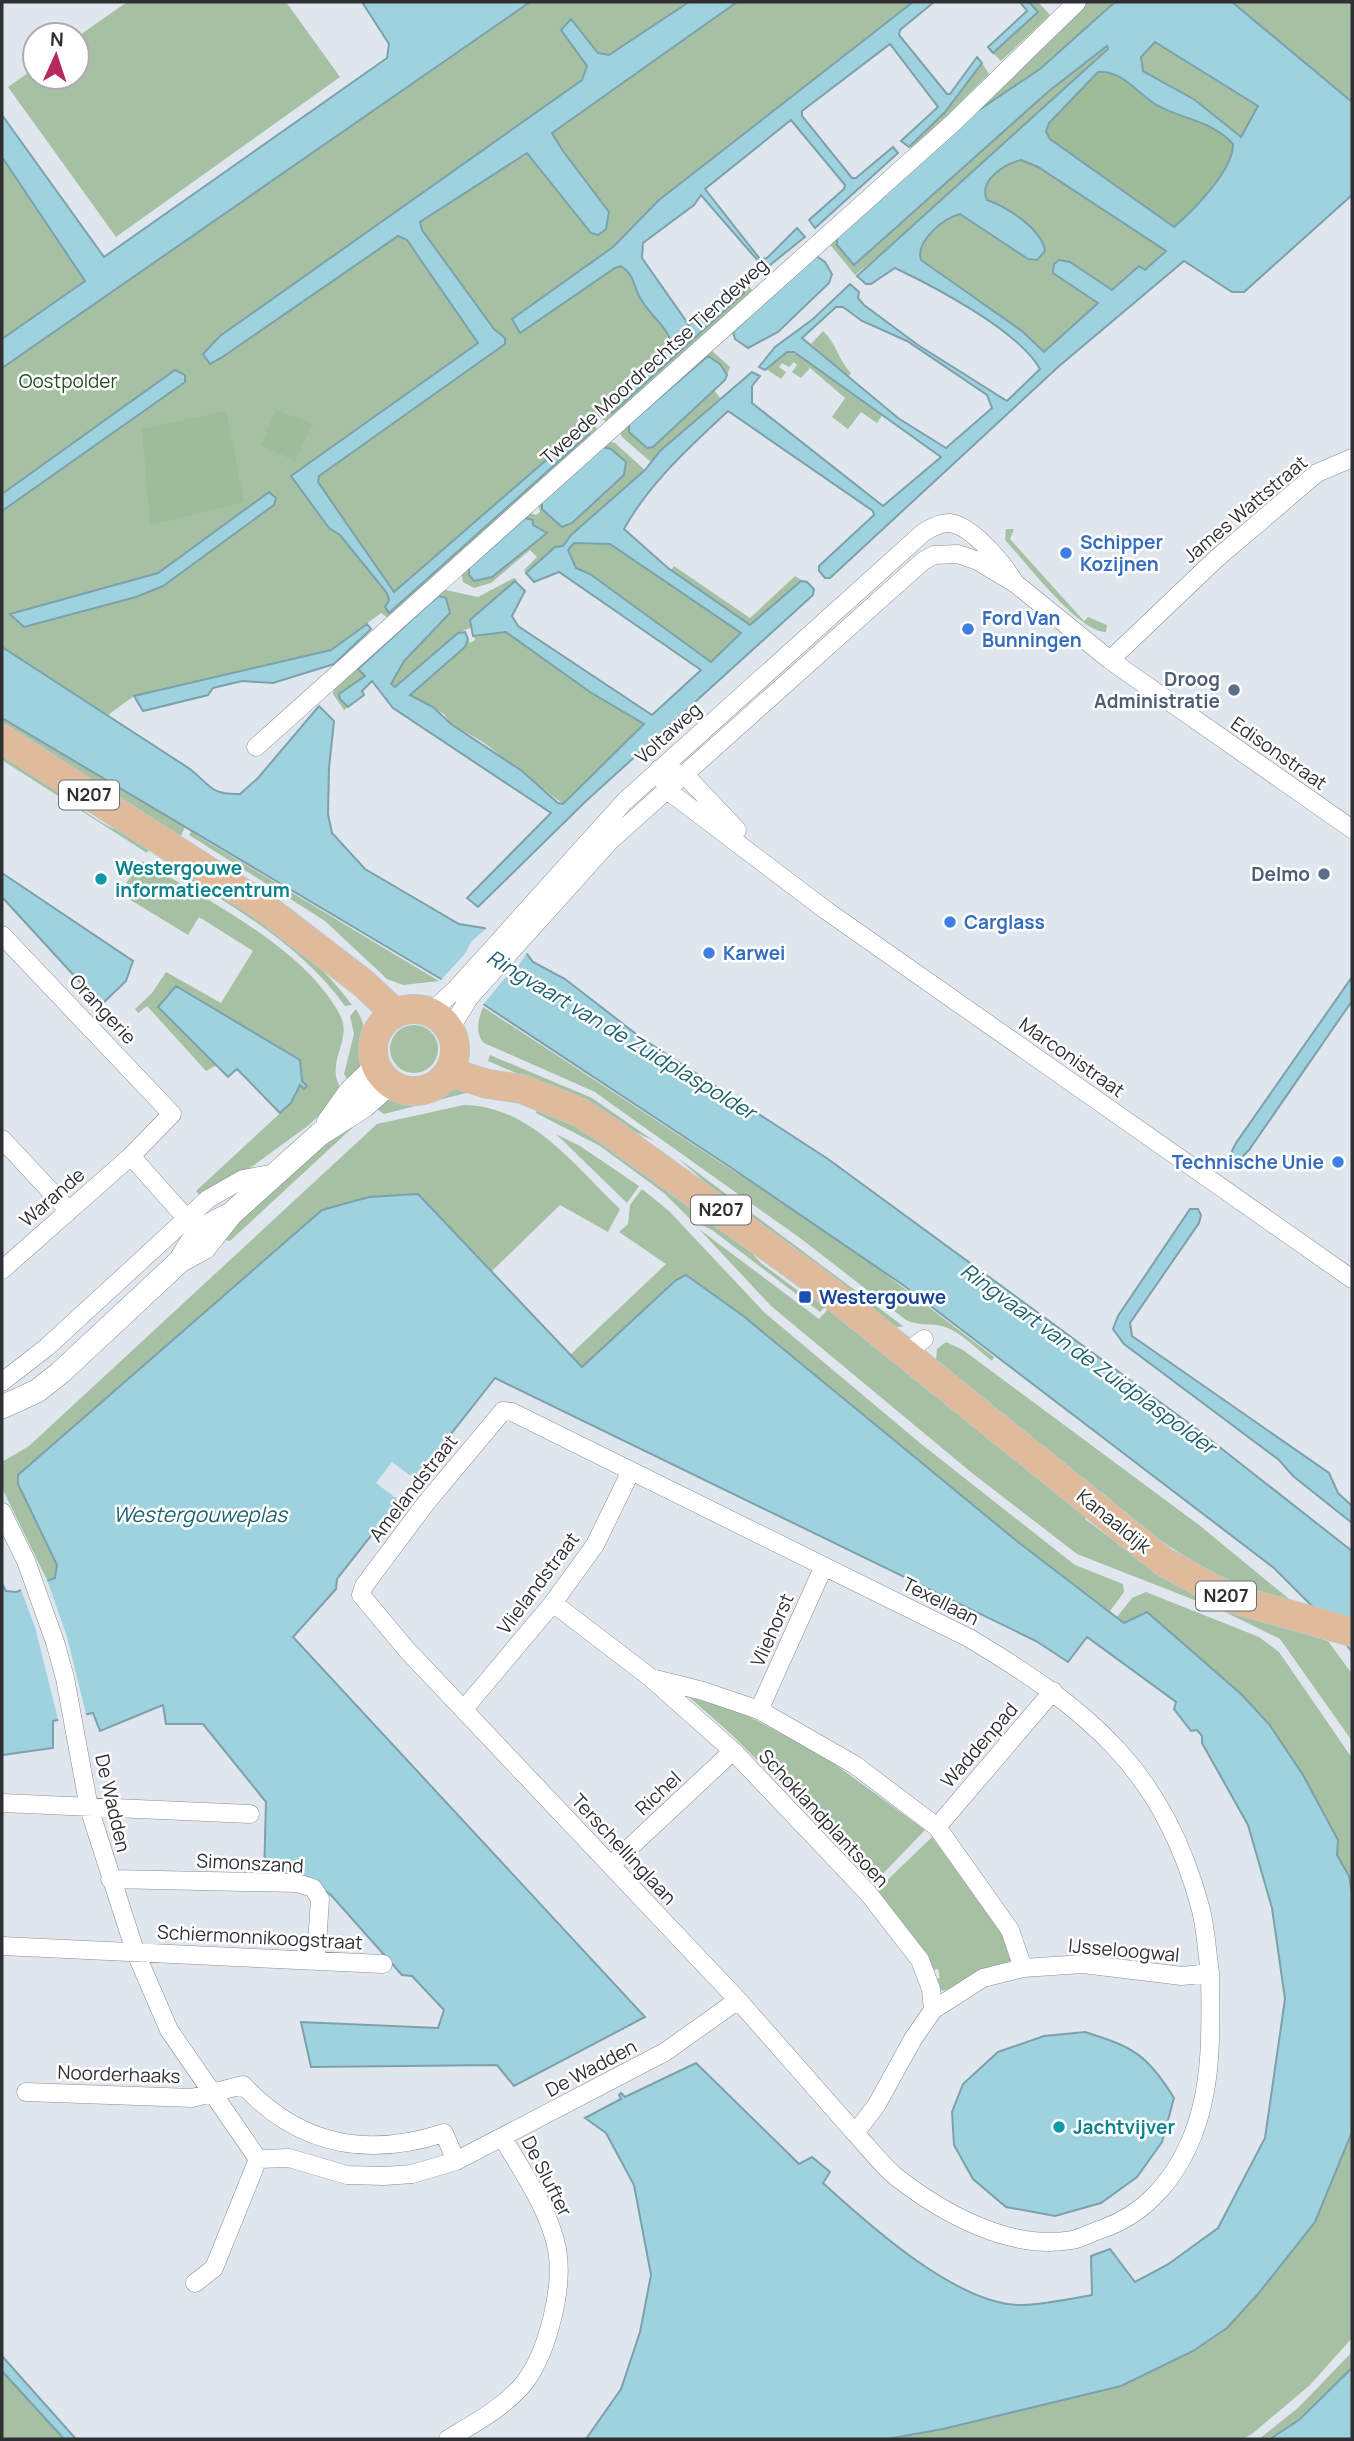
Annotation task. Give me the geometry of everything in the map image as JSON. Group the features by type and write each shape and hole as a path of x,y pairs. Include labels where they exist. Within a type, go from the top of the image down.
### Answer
{"main road":[{"name":"N207","path":"2,739 260,904 316,946 387,1020"},
{"path":"413,1008 446,1041 441,1081 425,1090 407,1090 383,1075 373,1047 387,1020 413,1008"},
{"name":"Kanaaldijk","path":"446,1041 522,1088 579,1112 604,1127 773,1249 915,1345 1116,1525 1164,1562 1213,1591 1352,1632"}],"street":[{"name":"Tweede Moordrechtse Tiendeweg","path":"256,747 953,122 1077,2"},
{"name":"James Wattstraat","path":"1110,660 1216,559 1307,482 1334,464 1352,458"},
{"name":"Voltaweg","path":"446,1041 462,994 596,832 659,769 925,532 948,522 961,526"},
{"name":"Edisonstraat","path":"961,526 1002,562 1016,584"},
{"name":"Edisonstraat","path":"947,553 978,561 1016,584 1110,660 1352,829"},
{"name":"Voltaweg","path":"514,932 611,840 923,561 947,553"},
{"path":"659,769 685,775"},
{"path":"659,769 667,790"},
{"name":"Marconistraat","path":"685,775 771,866"},
{"name":"Marconistraat","path":"667,790 771,866 827,911 1352,1279"},
{"name":"Orangerie","path":"2,934 172,1114"},
{"name":"Voltaweg","path":"446,1041 462,994"},
{"path":"2,1425 24,1410 37,1391 180,1261 204,1248 231,1214 320,1134 364,1106 383,1075"},
{"name":"Warande","path":"2,1270 131,1156 172,1114"},
{"path":"2,1139 69,1210"},
{"path":"131,1156 186,1218"},
{"path":"2,1382 47,1347 186,1218 231,1184 276,1173"},
{"path":"2,1408 37,1391"},
{"name":"Texellaan","path":"503,1411 512,1412 630,1473 970,1638 1076,1707 1118,1747 1147,1786 1182,1848 1202,1913 1210,1973"},
{"name":"Amelandstraat","path":"361,1595 364,1586 426,1503 503,1411"},
{"name":"Vlielandstraat","path":"464,1709 553,1604 595,1545 630,1473"},
{"name":"De Wadden","path":"3,1517 34,1581 62,1666 89,1808 135,1951 169,2029 209,2092 258,2159 289,2158 347,2175 384,2176 412,2174 456,2161 665,2052 738,2000"},
{"name":"Vliehorst","path":"758,1710 824,1566"},
{"name":"Terschellinglaan","path":"361,1595 407,1650 738,2000 855,2133"},
{"name":"Schoklandplantsoen","path":"553,1604 650,1678 733,1751 867,1893 920,1960 931,1989 933,2010"},
{"name":"Schoklandplantsoen","path":"650,1678 703,1691 758,1710 855,1765 937,1827 1010,1930 1023,1968"},
{"name":"Waddenpad","path":"937,1827 1053,1691"},
{"name":"Richel","path":"611,1865 733,1751"},
{"path":"2,1803 250,1814"},
{"name":"Simonszand","path":"110,1879 297,1883 313,1888 320,1899 316,1960"},
{"name":"Schiermonnikoogstraat","path":"2,1946 383,1964"},
{"name":"IJsseloogwal","path":"855,2133 876,2106 913,2039 933,2010 983,1978 1023,1968 1083,1964 1182,1976 1210,1973"},
{"path":"855,2133 893,2175 938,2206 985,2229 1028,2240 1071,2240 1126,2221 1163,2188 1190,2142 1211,2043 1210,1973"},
{"path":"209,2092 243,2085 277,2116 335,2143 393,2146 444,2133 456,2161"},
{"name":"Noorderhaaks","path":"26,2092 192,2098 209,2092"},
{"name":"De Slufter","path":"448,2439 490,2414 525,2381 549,2333 557,2291 557,2250 546,2216 503,2138"},
{"path":"195,2283 214,2268 258,2159"}],"green space":[{"path":"127,2 286,2 340,77 116,237 8,87 21,78 21,91 91,91 91,27"},
{"name":"Oostpolder","path":"515,2 713,2 210,364 398,235 407,240 478,343 292,477 329,528 340,535 387,593 389,600 385,607 389,612 589,434 589,431 581,429 394,593 318,482 319,476 504,344 505,338 495,330 422,230 420,222 528,153 591,233 580,175 552,133 737,2 913,2 659,200 613,247 512,319 521,333 615,268 621,266 625,269 642,301 667,332 672,346 608,405 612,413 743,293 748,284 753,292 610,425 600,417 594,422 599,434 391,620 381,613 331,650 134,696 108,715 2,647 2,511 185,382 2,498 2,356","holes":["269,493 275,498 274,505 163,586 136,597 24,627 11,615 158,573"]},
{"path":"1029,2 1038,2 1050,15 1001,61 993,53 1037,13"},
{"path":"1085,2 1115,2 1040,69 973,114 837,245 854,265 1049,91 1102,48 1108,48 907,232 855,275 828,242"},
{"path":"1232,2 1352,2 1352,102"},
{"path":"1155,42 1258,106 1241,137 1195,100 1143,71 1141,57"},
{"path":"982,63 989,74 913,149 909,147 945,112"},
{"path":"1098,72 1115,74 1155,104 1216,130 1233,144 1232,154 1220,177 1201,201 1174,227 1050,139 1046,132 1049,123"},
{"path":"2,157 86,281 2,339"},
{"path":"1021,160 1038,167 1166,251 1145,270 1138,266 1112,290 1070,262 1059,260 1053,273 1098,303 1044,352 1022,331 921,259 920,252 932,231 946,220 960,214 1028,259 1039,235 997,204 987,200 985,193 986,186 995,174"},
{"path":"823,331 851,373 848,377 811,344"},
{"path":"709,348 730,367 727,375 720,364 708,356 629,432 646,448 653,447 714,390 720,398 660,451 652,463 622,437 620,432"},
{"path":"787,352 821,368 883,414 877,423 861,412 848,429 832,417 845,398 810,368 801,378 792,372 797,365 794,362 789,367 782,363 779,367 786,372 781,379 766,369"},
{"path":"276,410 313,424 295,461 261,445"},
{"path":"226,411 244,502 150,525 142,429"},
{"path":"607,441 615,443 645,470 571,535 563,546 555,547 526,573 524,570 537,557 530,550 491,583 474,588 463,582 461,570 530,513 536,515 540,512 538,502"},
{"path":"1006,529 1014,529 1010,539 1084,621 1088,617 1107,625 1106,632 1095,629 1067,609 1005,540"},
{"path":"574,543 610,544 741,633 711,662 590,575 576,568 568,550"},
{"path":"674,566 750,618 795,576 803,581 750,626 671,570"},
{"path":"514,578 517,580 470,620 470,628 458,633 394,687 391,684 404,661 450,613 439,596 359,669 365,676 355,685 345,705 348,707 344,710 333,694 334,688 441,589 478,597"},
{"path":"506,632 590,692 645,724 563,804 483,742 451,724 444,714 409,694 465,647 468,639 470,643 475,640 474,636"},
{"path":"2,718 185,827 180,838 2,727"},
{"path":"2,751 101,822 150,846 147,853 2,760"},
{"path":"192,831 439,981 403,985 387,979 325,921 189,835"},
{"path":"142,861 252,927 279,947 324,991 340,1015 343,1025 336,1071 337,1081 343,1092 309,1125 250,1168 202,1197 196,1191 291,1103 300,1085 307,1086 302,1081 300,1060 158,1007 217,1065 206,1071 147,1006 138,1013 135,1009 152,993 166,972 221,1003 253,951 199,917 188,935 119,893"},
{"path":"179,867 227,895 273,927 316,963 352,1005 345,1006 309,964 288,946 244,914 174,870"},
{"path":"483,1007 854,1250 994,1357 992,1361 964,1337 951,1330 906,1320 800,1238 595,1092 484,1043 478,1026"},
{"path":"356,1009 366,1038 364,1057 350,1084 344,1074 354,1034 350,1016"},
{"path":"414,1025 431,1032 438,1049 431,1066 414,1073 397,1066 390,1049 397,1032"},
{"path":"490,1055 592,1098 654,1141 616,1123 579,1100 488,1061"},
{"path":"449,1084 470,1092 384,1114 371,1105 430,1092"},
{"path":"464,1105 488,1108 511,1116 551,1142 620,1209 608,1232 560,1205 491,1272 418,1194 18,1485 57,1565 55,1578 47,1580 2,1488 2,1462 29,1446 377,1124"},
{"path":"537,1106 582,1127 726,1226 761,1263 801,1293 827,1305 820,1312 712,1230 691,1220 664,1193 600,1146 536,1113"},
{"path":"364,1117 230,1241 221,1239 318,1149"},
{"path":"556,1134 580,1146 639,1186 627,1203"},
{"path":"678,1158 903,1326 894,1328 720,1196"},
{"path":"642,1189 669,1211 765,1313 920,1443 1075,1565 1123,1584 1124,1592 1110,1611 1018,1542 742,1315 686,1276 676,1280 582,1368 570,1355 666,1264 619,1232 628,1224 630,1205"},
{"path":"699,1229 819,1319 830,1307 1088,1513 1085,1519 1153,1570 1227,1610 1328,1641 1352,1674 1352,1741 1280,1639 1225,1612 1077,1554 972,1473 771,1306"},
{"path":"946,1342 963,1350 1199,1525 1300,1608 1244,1587 1195,1562 1149,1532 1103,1493 1099,1497 936,1360 937,1349"},
{"path":"1146,1592 1259,1637 1279,1652 1352,1758 1352,1892 1349,1876 1337,1855 1338,1840 1303,1775 1269,1724 1117,1617 1132,1598"},
{"path":"688,1696 744,1714 825,1757 925,1830 877,1880 731,1734"},
{"path":"932,1837 1010,1945 1012,1958 1009,1964 943,1991 931,1980 940,1978 938,1969 929,1971 876,1891"},
{"path":"1352,2132 1352,2338 1310,2385 1252,2434 1243,2439 887,2439 943,2429 1121,2386 1193,2351 1227,2328 1258,2294 1315,2222"},
{"path":"1352,2352 1352,2368 1321,2400 1283,2431 1259,2439 1298,2408"},
{"path":"2,2371 64,2439 2,2439"}],"water":[{"path":"362,2 530,2 2,368 2,339 85,281 2,157 2,115 104,257 387,58 389,44"},
{"path":"689,2 737,2 552,133 609,212 606,229 598,235 591,233 527,153 420,222 422,230 494,329 505,338 505,344 319,476 318,482 394,592 582,429 589,431 589,434 389,613 385,607 389,600 387,593 340,535 329,528 291,476 478,343 407,240 398,236 221,358 210,364 203,354 220,336 582,80 587,66 561,30 571,19 598,53 609,55"},
{"path":"913,2 934,2 900,30 899,35 947,94 950,94 977,57 982,63 945,112 909,147 901,141 938,107 890,44 802,111 802,116 852,178 856,178 893,147 898,153 815,228 809,220 844,189 845,185 791,120 705,189 760,259 767,258 797,228 805,237 765,269 701,195 694,205 643,243 642,258 689,325 736,288 743,289 744,293 612,413 607,405 672,346 667,332 642,301 625,269 621,266 615,268 520,333 512,319 613,247 659,200"},
{"path":"1020,2 1029,2 1038,12 993,53 988,47 1027,11"},
{"path":"1115,2 1232,2 1352,102 1352,195 1244,292 1232,292 1184,261 1058,367 830,578 825,578 819,571 819,566 874,515 873,511 728,411 658,481 624,529 668,568 750,625 801,581 807,582 814,589 813,595 586,801 478,907 467,898 551,813 393,708 372,681 362,691 364,695 348,707 339,694 365,676 358,669 429,604 439,596 446,598 450,613 404,661 391,684 395,687 458,633 465,632 468,639 465,647 410,695 433,707 451,724 522,771 558,803 563,804 644,724 590,692 506,632 473,636 470,620 515,581 525,591 512,616 518,626 652,715 701,670 559,572 534,582 526,573 555,547 563,546 571,535 645,470 660,451 752,372 760,376 752,386 752,403 883,506 941,457 794,352 787,352 765,370 759,367 775,347 813,319 850,284 859,292 858,298 864,305 918,345 1007,401 1040,369 1014,340 975,311 895,268 871,284 866,284 857,276 1108,49 1107,46 1049,91 854,265 837,245 837,236 973,114 1040,69","holes":["1155,42 1258,106 1241,137 1195,100 1143,71 1141,57","1098,72 1107,72 1122,78 1155,104 1216,130 1233,144 1232,154 1220,177 1174,227 1050,139 1046,132 1049,123","1021,160 1038,167 1166,251 1145,270 1139,266 1112,290 1070,262 1059,260 1054,264 1053,273 1098,303 1044,352 1022,331 921,260 920,253 926,238 946,220 960,214 1028,259 1037,260 1045,251 1031,227 1013,213 987,200 985,193 986,186 995,174","836,307 843,307 862,321 907,341 987,395 992,408 946,448 898,418 802,338","574,543 610,544 741,633 711,662 590,574 576,568 568,550"]},
{"path":"815,255 825,262 832,274 829,283 778,332 748,348 735,339 733,332"},
{"path":"708,356 720,364 727,375 725,380 653,447 647,448 629,432 629,424"},
{"path":"175,370 185,375 185,382 2,511 2,494"},
{"path":"603,447 611,449 626,462 624,475 572,523 562,527 542,509 542,502"},
{"path":"269,492 276,498 274,505 163,586 136,597 24,627 10,614 158,573"},
{"path":"525,518 533,520 533,525 547,533 492,577 474,581 469,575 469,568"},
{"path":"367,624 371,629 334,664 273,683 242,681 213,688 208,695 143,711 134,696 331,650"},
{"name":"Ringvaart van de Zuidplaspolder","path":"2,647 223,793 240,794 258,778 319,706 334,721 328,814 332,833 365,869 459,924 484,928 527,954 533,962 565,979 640,1037 828,1159 1194,1427 1352,1551 1352,1652 1331,1625 1274,1568 903,1285 483,1004 2,718"},
{"path":"2,873 133,961 126,981 101,1005 2,897"},
{"path":"1352,977 1352,1001 1249,1150 1241,1158 1234,1158 1232,1151 1236,1143"},
{"path":"176,986 300,1060 302,1081 307,1086 304,1089 300,1085 291,1103 280,1113 237,1069 228,1077 158,1007"},
{"name":"Westergouweplas","path":"418,1194 582,1367 676,1280 686,1275 742,1315 1018,1542 1124,1623 1147,1612 1241,1694 1269,1724 1303,1775 1338,1840 1337,1855 1349,1876 1352,1892 1352,2132 1315,2222 1258,2294 1227,2328 1193,2351 1121,2386 943,2429 887,2439 586,2439 621,2389 640,2332 651,2275 634,2185 606,2133 585,2118 621,2099 621,2093 625,2097 696,2063 799,2164 812,2157 830,2172 823,2183 889,2240 943,2278 971,2293 998,2302 1023,2305 1092,2295 1091,2256 1110,2249 1135,2282 1167,2265 1218,2228 1265,2138 1285,1999 1272,1908 1248,1825 1202,1743 1202,1736 1197,1730 1191,1731 1174,1709 1176,1702 1087,1637 1068,1662 1036,1641 495,1378 337,1579 336,1589 293,1637 645,2017 514,2086 497,2065 311,2067 301,2022 438,2028 444,2010 412,1976 402,1975 331,1895 304,1877 264,1875 266,1802 203,1724 166,1724 163,1705 100,1731 93,1713 53,1721 53,1748 2,1755 2,1584 6,1591 16,1592 55,1578 57,1565 18,1484 18,1475 322,1210 369,1197"},
{"path":"1190,1209 1198,1209 1201,1215 1199,1223 1130,1323 1132,1336 1329,1473 1338,1493 1352,1506 1352,1523 1293,1476 1279,1460 1124,1344 1113,1329 1118,1316"},
{"name":"Jachtvijver","path":"1085,2032 1115,2042 1137,2054 1164,2083 1174,2098 1162,2142 1137,2177 1101,2203 1055,2216 1006,2207 973,2179 954,2145 952,2112 963,2084 998,2052 1044,2036"},
{"path":"2,2356 76,2439 64,2439 2,2371"},
{"path":"1352,2368 1352,2439 1270,2439 1299,2420"}],"pier":[{"path":"488,927 528,951 517,968 504,979 482,1006 440,981 464,955 472,941"},
{"path":"392,1462 416,1480 400,1501 376,1483"},
{"path":"46,1577 67,1637 87,1718 59,1723 35,1627 20,1587"}],"place":[{"name":"Schipper Kozijnen","path":"1066,553"},
{"name":"Ford Van Bunningen","path":"968,629"},
{"name":"Droog Administratie","path":"1234,690"},
{"name":"Delmo","path":"1324,874"},
{"name":"Westergouwe informatiecentrum","path":"101,879"},
{"name":"Carglass","path":"950,922"},
{"name":"Karwei","path":"709,953"},
{"name":"Technische Unie","path":"1338,1162"},
{"name":"Westergouwe","path":"805,1297"},
{"name":"Jachtvijver","path":"1059,2127"}]}
